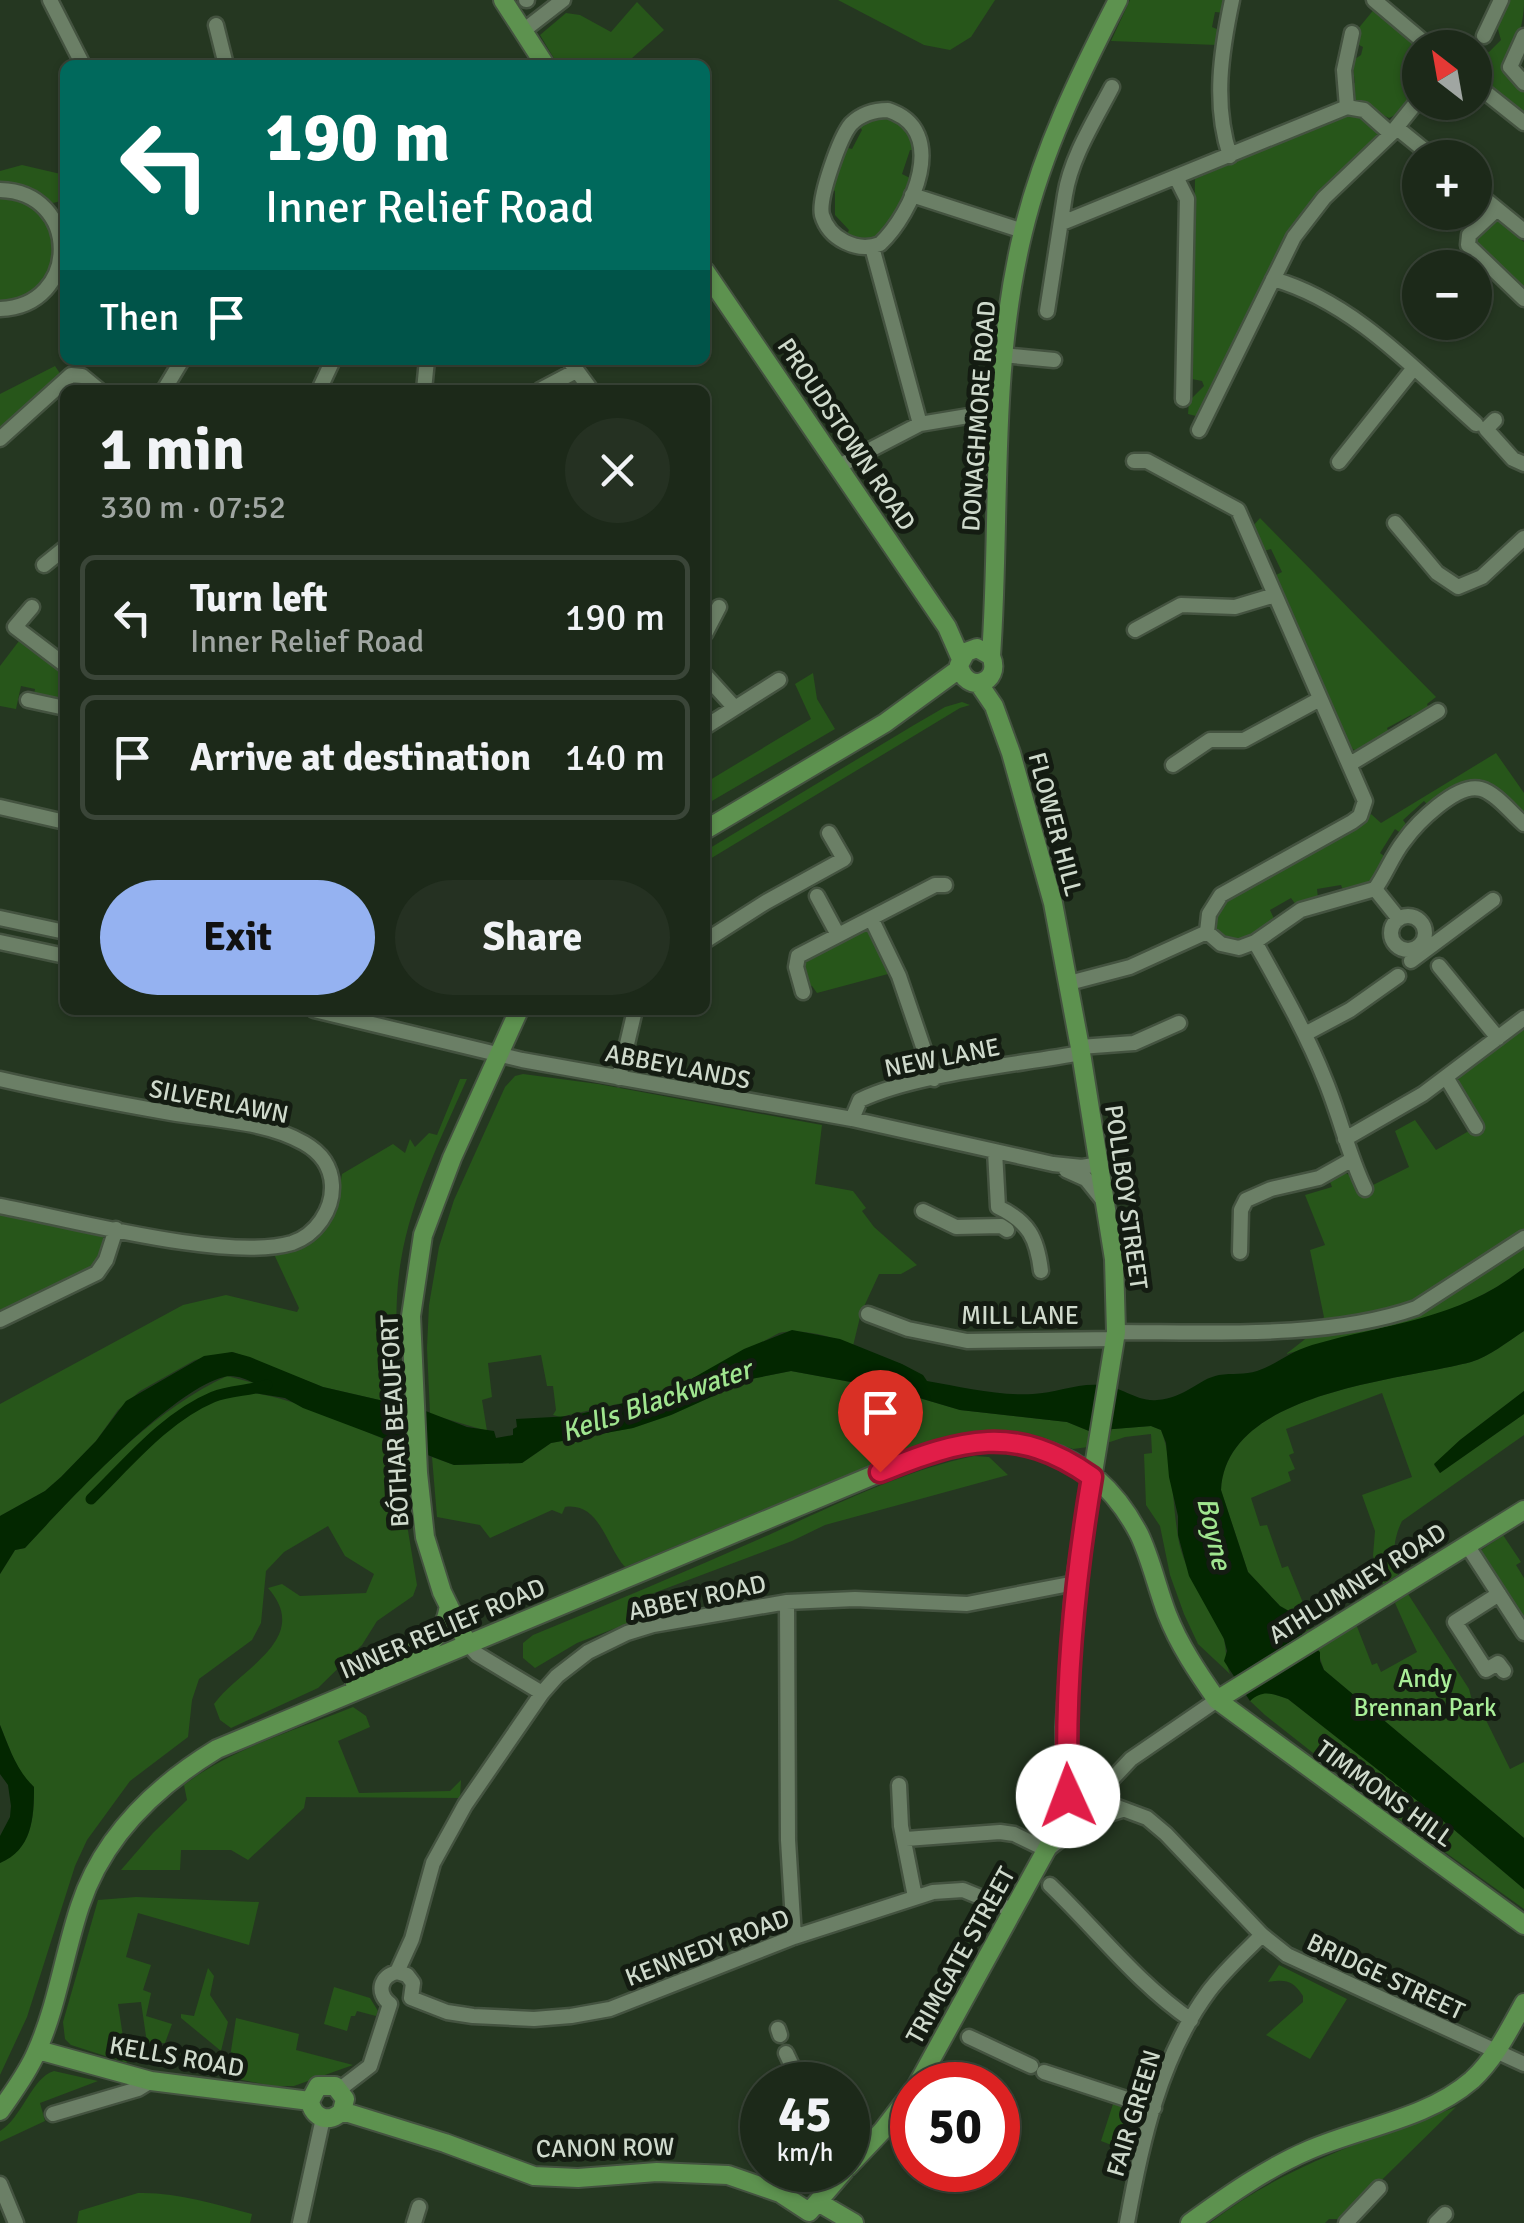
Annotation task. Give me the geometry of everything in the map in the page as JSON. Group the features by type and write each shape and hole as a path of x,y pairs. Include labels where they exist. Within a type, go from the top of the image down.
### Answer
{"main road":[{"path":"503,0 541,60"},
{"name":"DONAGHMORE ROAD","path":"973,664 994,616 1002,355 1023,231 1061,114 1118,0"},
{"name":"PROUDSTOWN ROAD","path":"710,278 947,626 959,635 973,664"},
{"path":"710,827 902,712 973,664"},
{"name":"FLOWER HILL","path":"973,664 994,706 1028,806 1069,983"},
{"name":"POLLBOY STREET","path":"1069,983 1117,1296 1116,1336 1075,1584"},
{"name":"BÓTHAR BEAUFORT","path":"467,1643 429,1554 418,1473 411,1316 423,1235 516,1015"},
{"name":"INNER RELIEF ROAD","path":"0,2111 38,2050 80,1904 93,1874 144,1802 179,1772 217,1749 944,1447 989,1440 1029,1444 1061,1456 1092,1477"},
{"name":"TIMMONS HILL","path":"1092,1477 1116,1500 1141,1539 1168,1618 1217,1700 1518,1921"},
{"name":"ATHLUMNEY ROAD","path":"1217,1700 1524,1510"},
{"name":"TRIMGATE STREET","path":"935,2062 958,2032 1012,1910 1041,1878 1048,1850 1066,1814 1068,1668 1075,1584"},
{"path":"335,1700 378,1666 432,1642 444,1627 449,1606"},
{"path":"1518,1921 1524,1936"},
{"path":"1190,2223 1294,2158 1452,2094 1474,2078 1495,2052 1524,2003"},
{"name":"KELLS ROAD","path":"38,2050 151,2082 310,2101"},
{"path":"324,2084 340,2089 345,2100 342,2111 334,2118 323,2118 314,2112 310,2101 314,2090 324,2084"},
{"name":"CANON ROW","path":"342,2111 534,2176 578,2178 657,2172 728,2175 780,2193 809,2212 854,2223"},
{"path":"870,2138 890,2116"},
{"path":"809,2212 825,2192"}],"street":[{"path":"50,0 80,60"},
{"path":"524,32 564,0"},
{"path":"1230,156 1221,116 1220,60 1232,0"},
{"path":"1374,0 1409,30"},
{"path":"1487,30 1501,0"},
{"path":"216,26 225,60"},
{"path":"1347,108 1344,70 1352,34"},
{"path":"1524,36 1510,67 1524,84"},
{"path":"1047,311 1058,230 1072,172 1112,87"},
{"path":"1492,98 1524,123"},
{"path":"1062,223 1347,108 1364,110 1407,140"},
{"path":"888,110 904,117 918,131 922,157 912,194 898,224 880,244 872,247 857,246 831,232 822,215 824,196 844,134 860,117 888,110"},
{"path":"1199,430 1307,218 1403,120"},
{"path":"1176,177 1187,198 1183,399"},
{"path":"0,190 26,194 50,214 60,241"},
{"path":"912,194 1023,231"},
{"path":"1492,204 1524,230"},
{"path":"50,214 60,208"},
{"path":"1497,208 1469,235 1468,246 1524,299"},
{"path":"872,247 920,424"},
{"path":"0,309 26,304 39,296 56,274 60,250"},
{"path":"1273,279 1331,302 1476,424"},
{"path":"1002,355 1054,360"},
{"path":"547,385 573,365"},
{"path":"1338,462 1413,369"},
{"path":"60,385 71,375 82,376 93,385"},
{"path":"0,440 60,385"},
{"path":"839,466 920,424 998,411"},
{"path":"1496,420 1486,428 1513,459 1524,464"},
{"path":"1134,461 1148,461 1238,510 1365,800 1360,816 1221,895 1209,914 1207,932"},
{"path":"1395,523 1437,573 1458,587 1482,577 1524,538"},
{"path":"44,565 60,552"},
{"path":"1135,630 1181,605 1235,607 1275,596"},
{"path":"32,607 15,628 60,662"},
{"path":"710,624 718,607"},
{"path":"710,680 735,708"},
{"path":"710,724 778,680"},
{"path":"1173,764 1210,740 1244,740 1320,699"},
{"path":"28,700 60,707"},
{"path":"1350,764 1438,710"},
{"path":"1207,932 1230,948 1239,948 1255,942 1302,910 1376,890 1402,842 1418,824 1454,795 1468,789 1485,790 1524,824"},
{"path":"0,807 60,821"},
{"path":"710,938 844,859 829,833"},
{"path":"802,992 796,967 798,956 935,885 944,885"},
{"path":"1376,890 1398,919"},
{"path":"817,896 838,936"},
{"path":"1418,953 1425,930 1422,922 1410,916 1398,919 1392,929 1394,942 1418,953 1493,900"},
{"path":"871,918 899,976 934,1078"},
{"path":"0,919 60,931"},
{"path":"1069,983 1130,966 1207,932"},
{"path":"0,942 60,955"},
{"path":"1255,942 1305,1034 1365,1189"},
{"path":"1439,966 1498,1038"},
{"path":"1305,1034 1350,1010 1398,976"},
{"name":"ABBEYLANDS","path":"345,1015 497,1054 852,1120"},
{"path":"619,1078 634,1015"},
{"path":"1345,1139 1424,1094 1524,1018"},
{"name":"NEW LANE","path":"852,1120 860,1100 934,1078 1134,1043 1179,1024"},
{"path":"1446,1076 1476,1127"},
{"name":"SILVERLAWN","path":"0,1079 270,1130 306,1144 329,1167 331,1197 319,1224 304,1238 288,1244 230,1246 0,1206"},
{"path":"852,1120 1054,1164 1082,1168 1099,1164"},
{"path":"996,1151 998,1207 1022,1220 1032,1231 1040,1271"},
{"path":"1240,1252 1241,1210 1246,1200 1271,1189 1319,1178 1351,1160"},
{"path":"1054,1164 1094,1185 1107,1214"},
{"path":"922,1211 956,1227 1000,1228 992,1215 997,1202"},
{"path":"0,1320 96,1273 106,1260 116,1229"},
{"name":"MILL LANE","path":"868,1314 920,1332 968,1341 1314,1328 1416,1308 1524,1238"},
{"path":"1467,1545 1524,1633"},
{"name":"ABBEY ROAD","path":"397,1972 412,1939 433,1864 465,1805 542,1693 570,1664 627,1633 786,1602 855,1598 967,1604 1075,1584"},
{"path":"1498,1594 1455,1622 1486,1670 1498,1662 1504,1671"},
{"path":"786,1602 788,1840 794,1937"},
{"path":"467,1643 477,1654 542,1693"},
{"path":"1099,1794 1131,1759 1217,1700"},
{"name":"BRIDGE STREET","path":"1067,1760 1076,1775 1099,1794 1122,1810 1156,1825 1262,1935 1287,1955 1524,2064"},
{"path":"899,1785 915,1896"},
{"path":"906,1839 1000,1832 1014,1834 1048,1850 1084,1822 1122,1810"},
{"path":"1041,1878 1161,2000 1191,2020"},
{"name":"KENNEDY ROAD","path":"412,1998 447,2012 486,2017 534,2019 590,2014 915,1896 963,1890 1012,1910"},
{"name":"FAIR GREEN","path":"1127,2223 1164,2077 1208,1992 1262,1935"},
{"path":"397,1972 410,1978 414,1988 412,1998 404,2004 390,2004 382,1996 381,1985 386,1976 397,1972"},
{"path":"340,2089 370,2066 390,2004"},
{"path":"958,2032 1037,2069 1154,2108"},
{"path":"786,2053 790,2062"},
{"path":"53,2114 138,2090 151,2082"},
{"path":"300,2223 323,2118"},
{"path":"0,2184 16,2223"},
{"path":"1346,2223 1379,2188"},
{"path":"414,2223 420,2207"}],"green space":[{"path":"838,0 995,0 971,37 950,50 924,45"},
{"path":"1130,0 1228,0 1225,13 1215,12 1212,27 1219,30 1217,45 1111,41"},
{"path":"1506,0 1524,0 1521,28 1506,71 1524,88 1524,114 1492,88 1492,49 1501,40 1495,19"},
{"path":"637,2 664,30 630,60 555,60 540,35 566,13 580,15 611,32"},
{"path":"1376,7 1402,31 1402,110 1389,118 1353,100 1352,61 1361,55 1363,47 1357,44 1357,30"},
{"path":"1348,113 1366,120 1379,134 1308,206 1291,230 1200,417 1188,414 1189,401 1204,386 1202,381 1192,379 1195,179"},
{"path":"883,115 907,125 918,150 910,150 902,174 910,178 886,232 871,241 845,238 849,230 835,215 835,191 828,189 844,147 852,149 862,130 858,124"},
{"path":"22,165 60,174 60,201 53,203 27,188 0,185 0,171"},
{"path":"0,195 18,198 34,207 53,235 56,252 45,283 27,297 0,304"},
{"path":"1497,215 1524,242 1524,292 1492,263 1492,250 1477,250 1473,246 1473,238 1481,230 1492,230 1492,220"},
{"path":"55,366 61,375 0,434 0,394"},
{"path":"1260,518 1436,697 1427,704 1430,711 1415,720 1411,715 1387,728 1390,735 1358,753 1349,746 1274,576 1282,572 1271,549 1264,551 1253,526"},
{"path":"22,637 60,666 60,701 34,695 35,689 21,686 16,709 0,706 0,666"},
{"path":"813,673 817,699 835,729 710,802 710,780 811,719 795,684"},
{"path":"962,702 970,705 710,859 710,848 945,707"},
{"path":"1496,753 1524,793 1524,817 1486,783 1474,782 1430,807 1424,801 1403,820 1408,827 1402,834 1395,829 1380,853 1388,859 1372,883 1344,893 1341,885 1317,889 1318,898 1296,905 1291,898 1270,910 1275,921 1243,941 1231,942 1218,935 1215,922 1229,896 1359,827 1371,814 1381,823"},
{"path":"868,927 888,974 817,993 812,986 805,985 802,961"},
{"path":"1524,1028 1524,1268 1497,1287 1440,1313 1286,1354 1324,1317 1310,1250 1325,1245 1305,1195 1332,1187 1329,1179 1344,1172 1351,1176 1359,1192 1409,1167 1395,1131 1415,1120 1436,1150 1481,1124 1454,1079"},
{"path":"523,1074 822,1125 815,1184 853,1191 874,1227 917,1265 901,1274 879,1274 861,1313 853,1346 817,1334 779,1333 686,1382 640,1399 560,1417 553,1415 553,1386 547,1386 541,1355 488,1363 492,1397 482,1400 487,1431 430,1414 429,1305 439,1247 454,1200 505,1087 515,1076"},
{"path":"460,1079 467,1079 420,1190 401,1260 396,1314 401,1405 323,1387 233,1352 195,1360 140,1391 118,1410 96,1441 61,1477 45,1491 0,1516 0,1404 183,1305 226,1295 297,1312 299,1308 273,1252 298,1250 317,1239 334,1207 342,1174 393,1144 405,1153 410,1139 415,1147 429,1133 437,1135"},
{"path":"0,1211 100,1232 104,1244 99,1256 71,1280 6,1312 0,1311"},
{"path":"1524,1331 1524,1391 1434,1465 1440,1473 1524,1414 1524,1435 1402,1521 1394,1548 1398,1575 1383,1584 1373,1556 1375,1531 1362,1495 1412,1477 1382,1393 1286,1429 1294,1453 1289,1455 1295,1469 1288,1472 1291,1481 1251,1498 1260,1526 1267,1525 1282,1568 1288,1566 1314,1630 1304,1636 1294,1614 1280,1606 1248,1572 1221,1490 1230,1457 1252,1431 1283,1411 1362,1385 1471,1362"},
{"path":"791,1371 889,1389 960,1410 1067,1422 1089,1431 1088,1447 1073,1449 1012,1432 976,1431 948,1436 625,1567 594,1518 577,1507 565,1507 562,1514 552,1510 490,1538 480,1525 437,1517 432,1457 454,1465 522,1463 551,1443 633,1428 751,1379"},
{"path":"227,1376 254,1383 254,1393 308,1408 399,1446 388,1469 399,1476 417,1585 413,1596 377,1621 362,1645 318,1688 231,1728 220,1720 214,1704 277,1638 282,1623 280,1606 268,1588 282,1584 300,1596 366,1593 374,1574 345,1556 328,1526 284,1552 266,1571 261,1623 252,1640 199,1679 188,1737 130,1781 87,1840 75,1866 27,2017 0,2075 0,1863 25,1841 34,1787 14,1760 0,1725 0,1574 15,1550 25,1548 145,1429"},
{"path":"1151,1426 1161,1430 1165,1441 1181,1551 1223,1636 1230,1674 1198,1644 1170,1575 1160,1526 1146,1505 1144,1454 1152,1453 1151,1434 1107,1443 1112,1429"},
{"path":"974,1456 989,1457 1008,1475 825,1525 638,1599 642,1618 577,1643 535,1668 523,1658 523,1643 533,1635 872,1489"},
{"path":"1503,1535 1521,1562 1516,1565 1524,1578 1524,1620 1480,1551"},
{"name":"Andy Brennan Park","path":"1408,1594 1469,1689 1474,1708 1483,1714 1510,1769 1524,1762 1524,1838 1324,1670 1317,1649 1356,1624 1372,1665 1377,1663 1381,1672 1417,1652 1395,1603"},
{"path":"1258,1693 1288,1699 1452,1828 1524,1889 1524,1909 1374,1801 1265,1715 1250,1701"},
{"path":"353,1707 366,1716 370,1727 338,1741 359,1793 450,1791 461,1780 460,1798 306,1797 304,1808 248,1860 231,1850 181,1850 180,1870 121,1870 187,1800 184,1785 244,1750"},
{"path":"136,1897 259,1902 249,1945 138,1913 126,1957 151,1965 143,1990 151,1993 146,2016 172,2024 165,2043 147,2043 141,2002 118,2004 127,2063 71,2045 65,2039 63,2022 98,1900"},
{"path":"1279,1965 1347,1999 1310,2059 1266,2035 1303,2002 1303,1996 1292,1984 1268,1982"},
{"path":"208,1968 214,1976 210,1995 228,2022 221,2051 181,2018 181,2014 194,2016"},
{"path":"334,1987 370,1998 378,2011 376,2016 357,2011 351,2016 347,2031 324,2024"},
{"path":"236,2018 299,2034 296,2050 353,2065 294,2086 227,2077"},
{"path":"54,2071 98,2081 40,2103 45,2121 0,2142 0,2131 15,2117 39,2081"},
{"path":"1115,2098 1144,2107 1126,2171 1107,2166 1114,2146 1101,2141"},
{"path":"1456,2107 1342,2219 1325,2223 1210,2223 1297,2170"},
{"path":"138,2193 224,2206 252,2214 250,2223 77,2223 79,2211"}],"water":[{"path":"1524,1268 1524,1331 1471,1362 1362,1385 1283,1411 1252,1431 1230,1457 1221,1490 1248,1572 1280,1606 1294,1614 1304,1638 1320,1652 1324,1670 1524,1838 1524,1889 1288,1699 1264,1694 1250,1701 1224,1661 1224,1639 1189,1576 1178,1535 1166,1443 1161,1430 1151,1426 1089,1431 1067,1422 960,1410 889,1389 791,1371 751,1379 633,1428 551,1443 522,1463 454,1465 285,1398 254,1393 254,1383 228,1376 202,1386 148,1425 25,1548 15,1550 0,1574 0,1516 45,1491 61,1477 96,1441 126,1401 204,1356 232,1352 250,1357 323,1387 494,1431 496,1438 513,1435 516,1419 572,1416 640,1399 686,1382 744,1349 792,1330 840,1339 902,1364 927,1381 1020,1394 1100,1385 1157,1400 1176,1396 1211,1377 1257,1371 1312,1345 1448,1309 1474,1299"},
{"path":"1524,1391 1524,1414 1440,1473 1434,1464"},
{"path":"0,1725 18,1766 34,1787 32,1821 25,1841 0,1863 0,1836 11,1806 8,1785 0,1774"}],"waterway":[{"path":"91,1499 147,1442 179,1416 213,1397 267,1385"}],"route":[{"path":"880,1472 944,1447 989,1440 1046,1450 1092,1477 1075,1584 1068,1668 1068,1796"}],"water label":[{"name":"Kells Blackwater","path":"656,1400"},
{"name":"Boyne","path":"1215,1533"}]}
